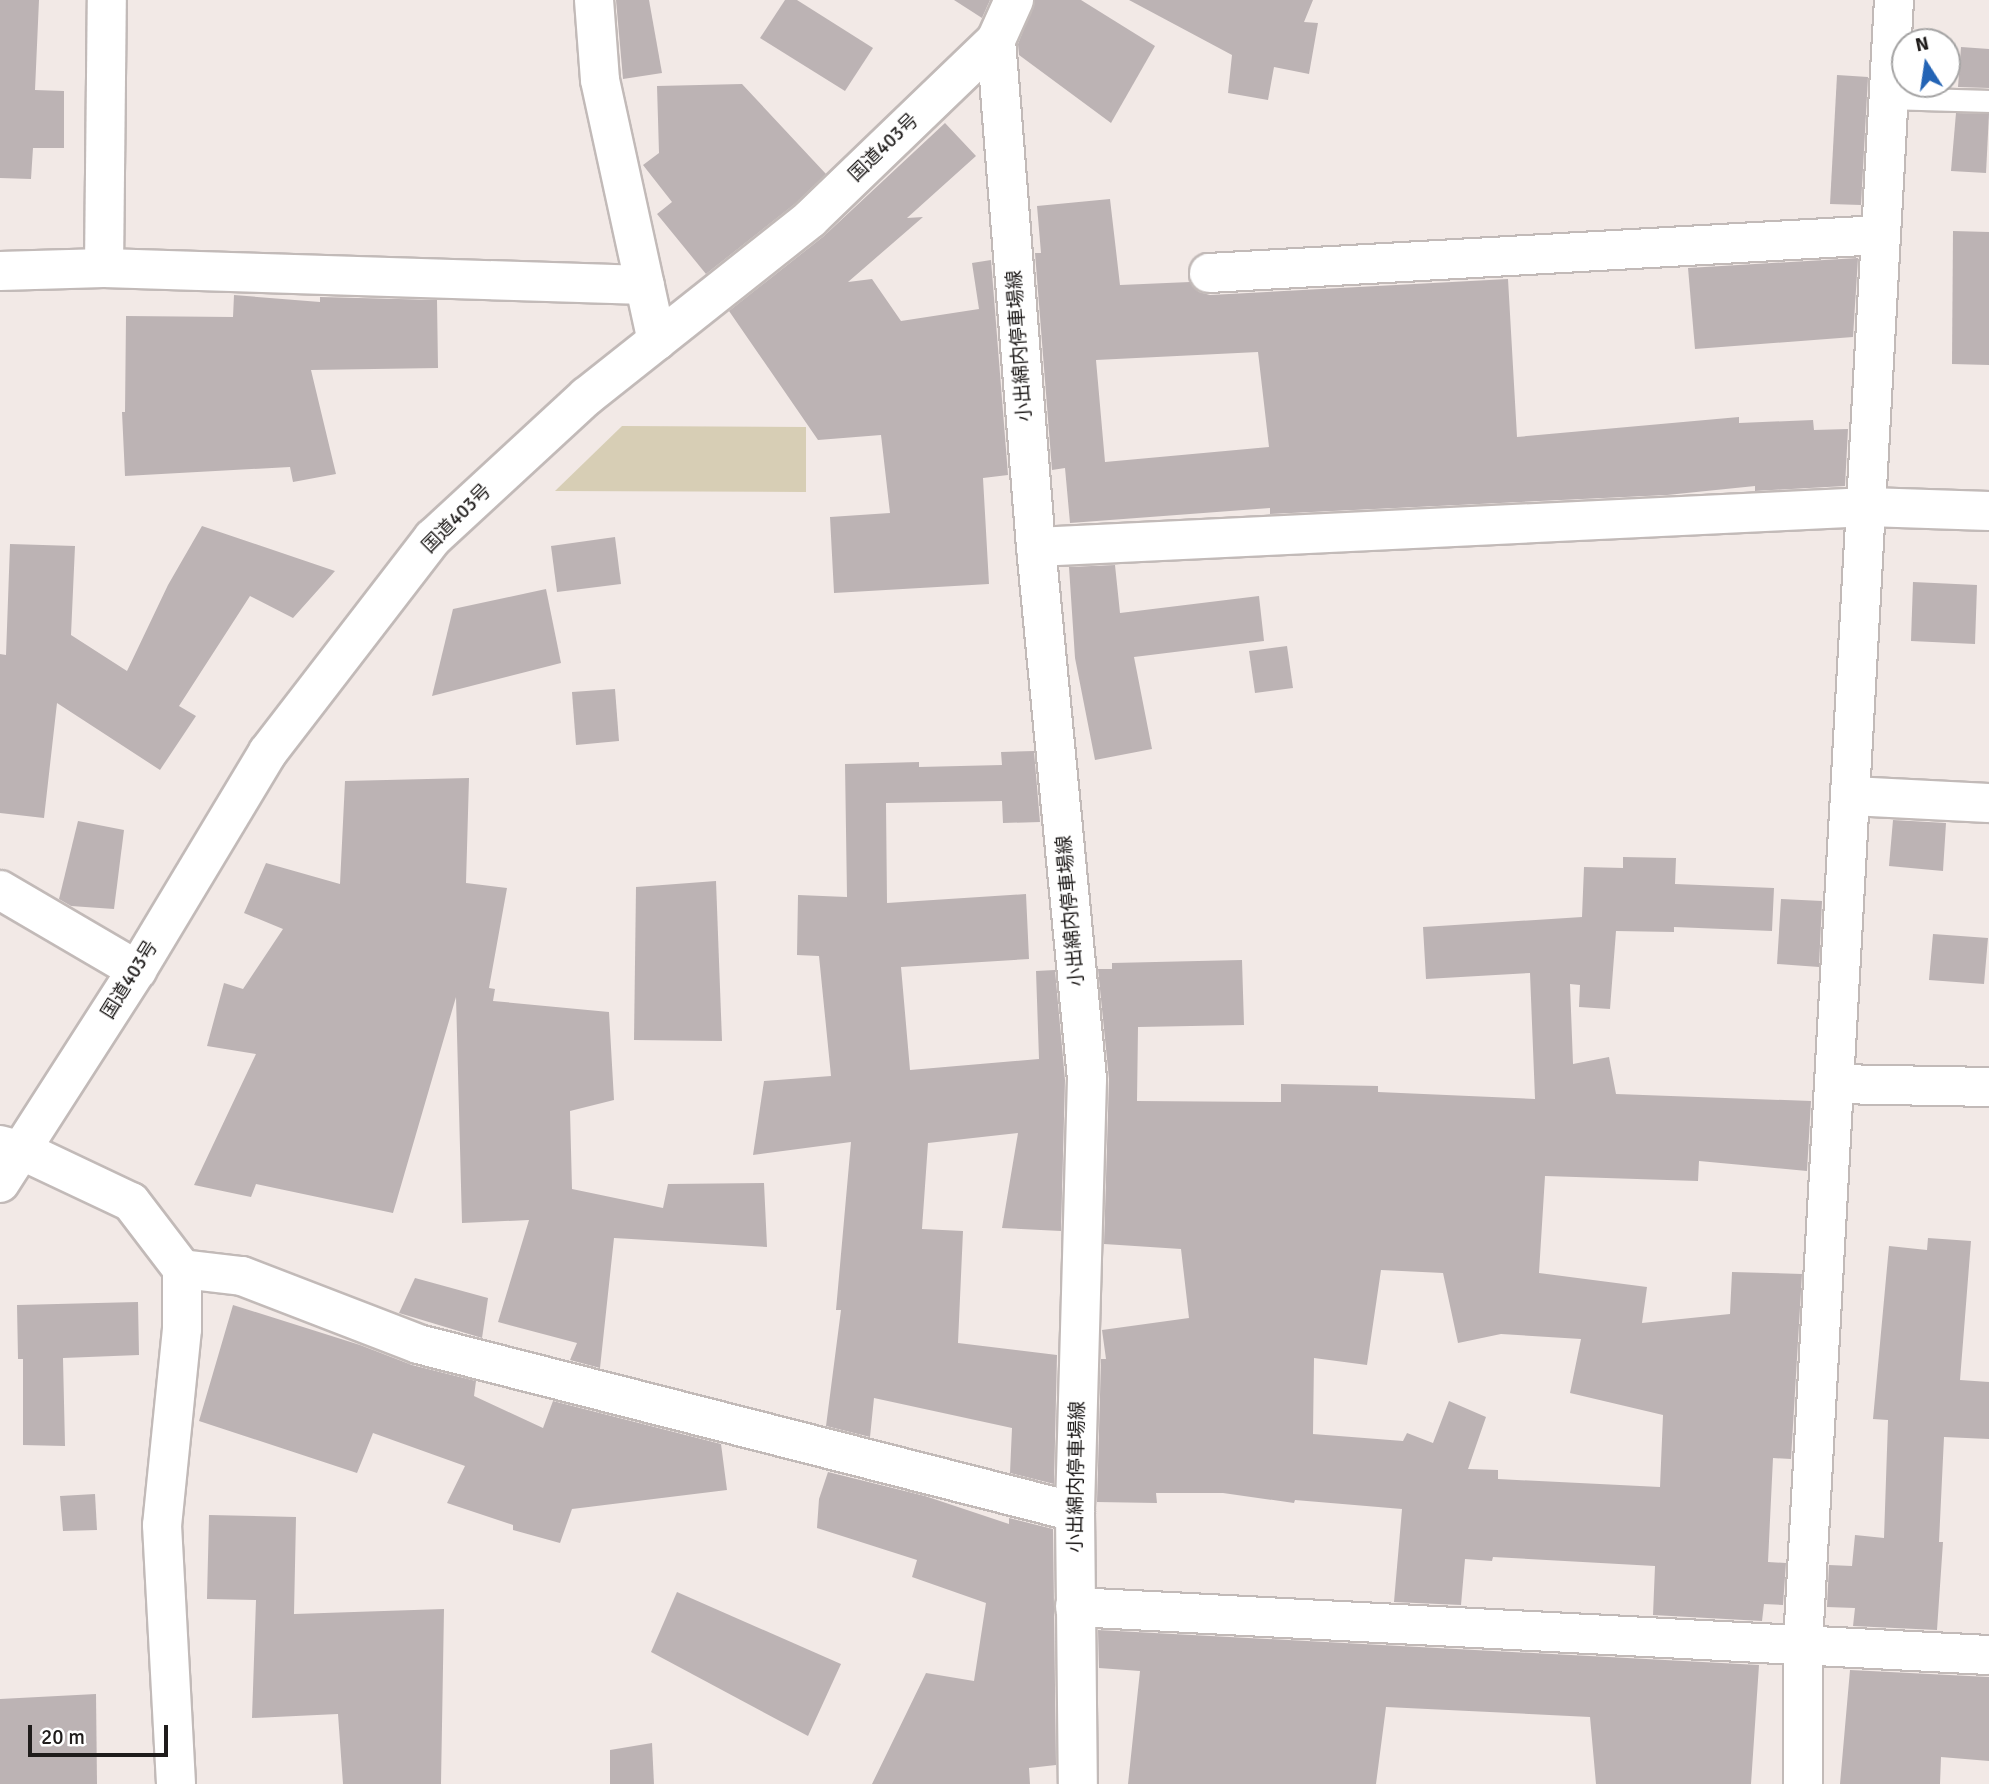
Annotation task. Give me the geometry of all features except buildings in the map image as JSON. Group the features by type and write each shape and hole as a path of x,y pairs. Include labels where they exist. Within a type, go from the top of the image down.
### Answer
{"main road":[{"path":"104,268 107,0"},
{"path":"594,0 600,80 657,341"},
{"name":"国道403号","path":"0,1183 11,1148 137,970 268,752 433,538 587,396 810,219 996,40 1014,0"},
{"path":"1803,1784 1803,1643 1894,0"},
{"name":"小出綿内停車場線","path":"996,40 1036,547 1087,1079 1075,1512 1078,1784"},
{"path":"1209,273 1881,235"},
{"path":"0,271 104,268 645,285"},
{"path":"1036,547 1868,507 1989,511"},
{"path":"1851,796 1989,803"},
{"path":"0,890 137,970"},
{"path":"1835,1084 1989,1087"},
{"path":"11,1148 131,1202 182,1269 182,1329 162,1525 176,1784"},
{"path":"182,1269 242,1276 418,1344 1075,1512"},
{"path":"1075,1607 1803,1643 1989,1655"}],"lane":[{"path":"1888,98 1989,101"}],"shaded area":[{"path":"622,426 806,427 806,492 555,491"}]}
